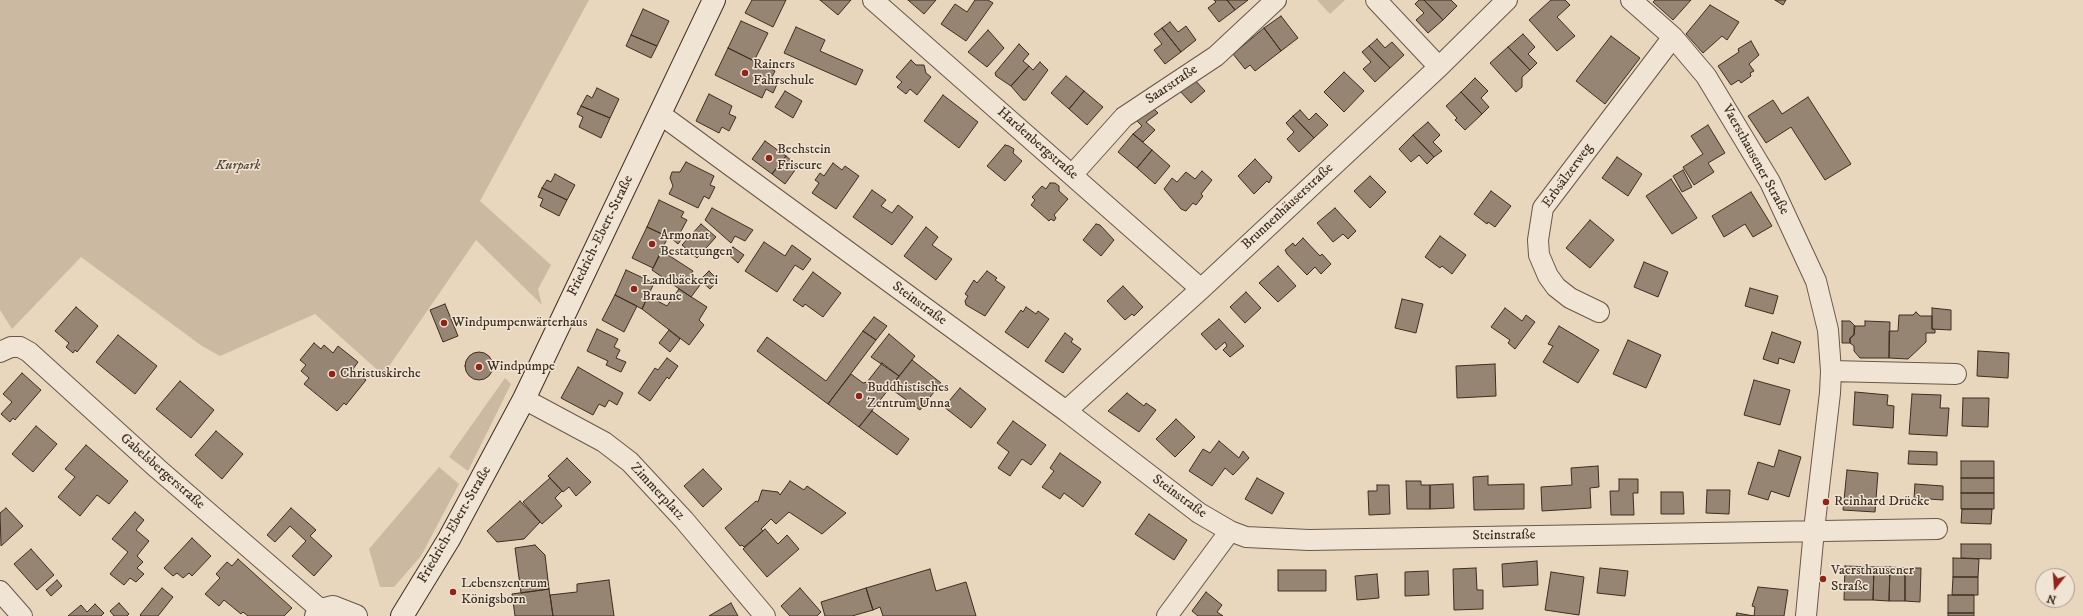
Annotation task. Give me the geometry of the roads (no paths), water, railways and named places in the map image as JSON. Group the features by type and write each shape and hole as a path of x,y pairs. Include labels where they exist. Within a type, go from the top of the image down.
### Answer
{"main road":[{"name":"Friedrich-Ebert-Straße","path":"402,616 449,539 524,399 714,0"},
{"path":"319,613 333,608 356,616"}],"street":[{"name":"Hardenbergstraße","path":"873,0 1201,288"},
{"name":"Saarstraße","path":"1072,175 1124,117 1216,56 1276,0"},
{"path":"1376,0 1439,66"},
{"name":"Brunnenhäuserstraße","path":"1066,411 1201,288 1439,66 1507,0"},
{"name":"Vaersthausener Straße","path":"1631,0 1673,37 1706,76 1770,182 1816,281 1828,330 1831,371 1830,393 1814,530 1806,616"},
{"name":"Erbsälzerweg","path":"1599,312 1570,298 1556,288 1548,276 1539,255 1538,240 1543,208 1673,37"},
{"name":"Steinstraße","path":"660,114 1066,411 1199,513 1230,531 1246,537 1309,540 1814,530"},
{"name":"Gabelsbergerstraße","path":"0,352 11,348 20,347 29,352 319,613"},
{"path":"1831,371 1956,374"},
{"name":"Zimmerplatz","path":"524,399 604,442 630,462 684,520 765,616"},
{"path":"1814,530 1937,529"},
{"path":"1167,616 1230,531"},
{"path":"0,591 22,616"}],"place":[{"name":"Rainers Fahrschule","path":"745,73"},
{"name":"Bechstein Friseure","path":"769,158"},
{"name":"Armonat Bestattungen","path":"652,244"},
{"name":"Landbäckerei Braune","path":"634,289"},
{"name":"Windpumpenwärterhaus","path":"444,323"},
{"name":"Windpumpe","path":"479,367"},
{"name":"Christuskirche","path":"332,374"},
{"name":"Buddhistisches Zentrum Unna","path":"859,396"},
{"name":"Reinhard Drücke","path":"1826,502"},
{"name":"Vaersthausener Straße","path":"1823,579"},
{"name":"Lebenszentrum Königsborn","path":"453,592"}],"park label":[{"name":"Kurpark","path":"238,166"}]}
